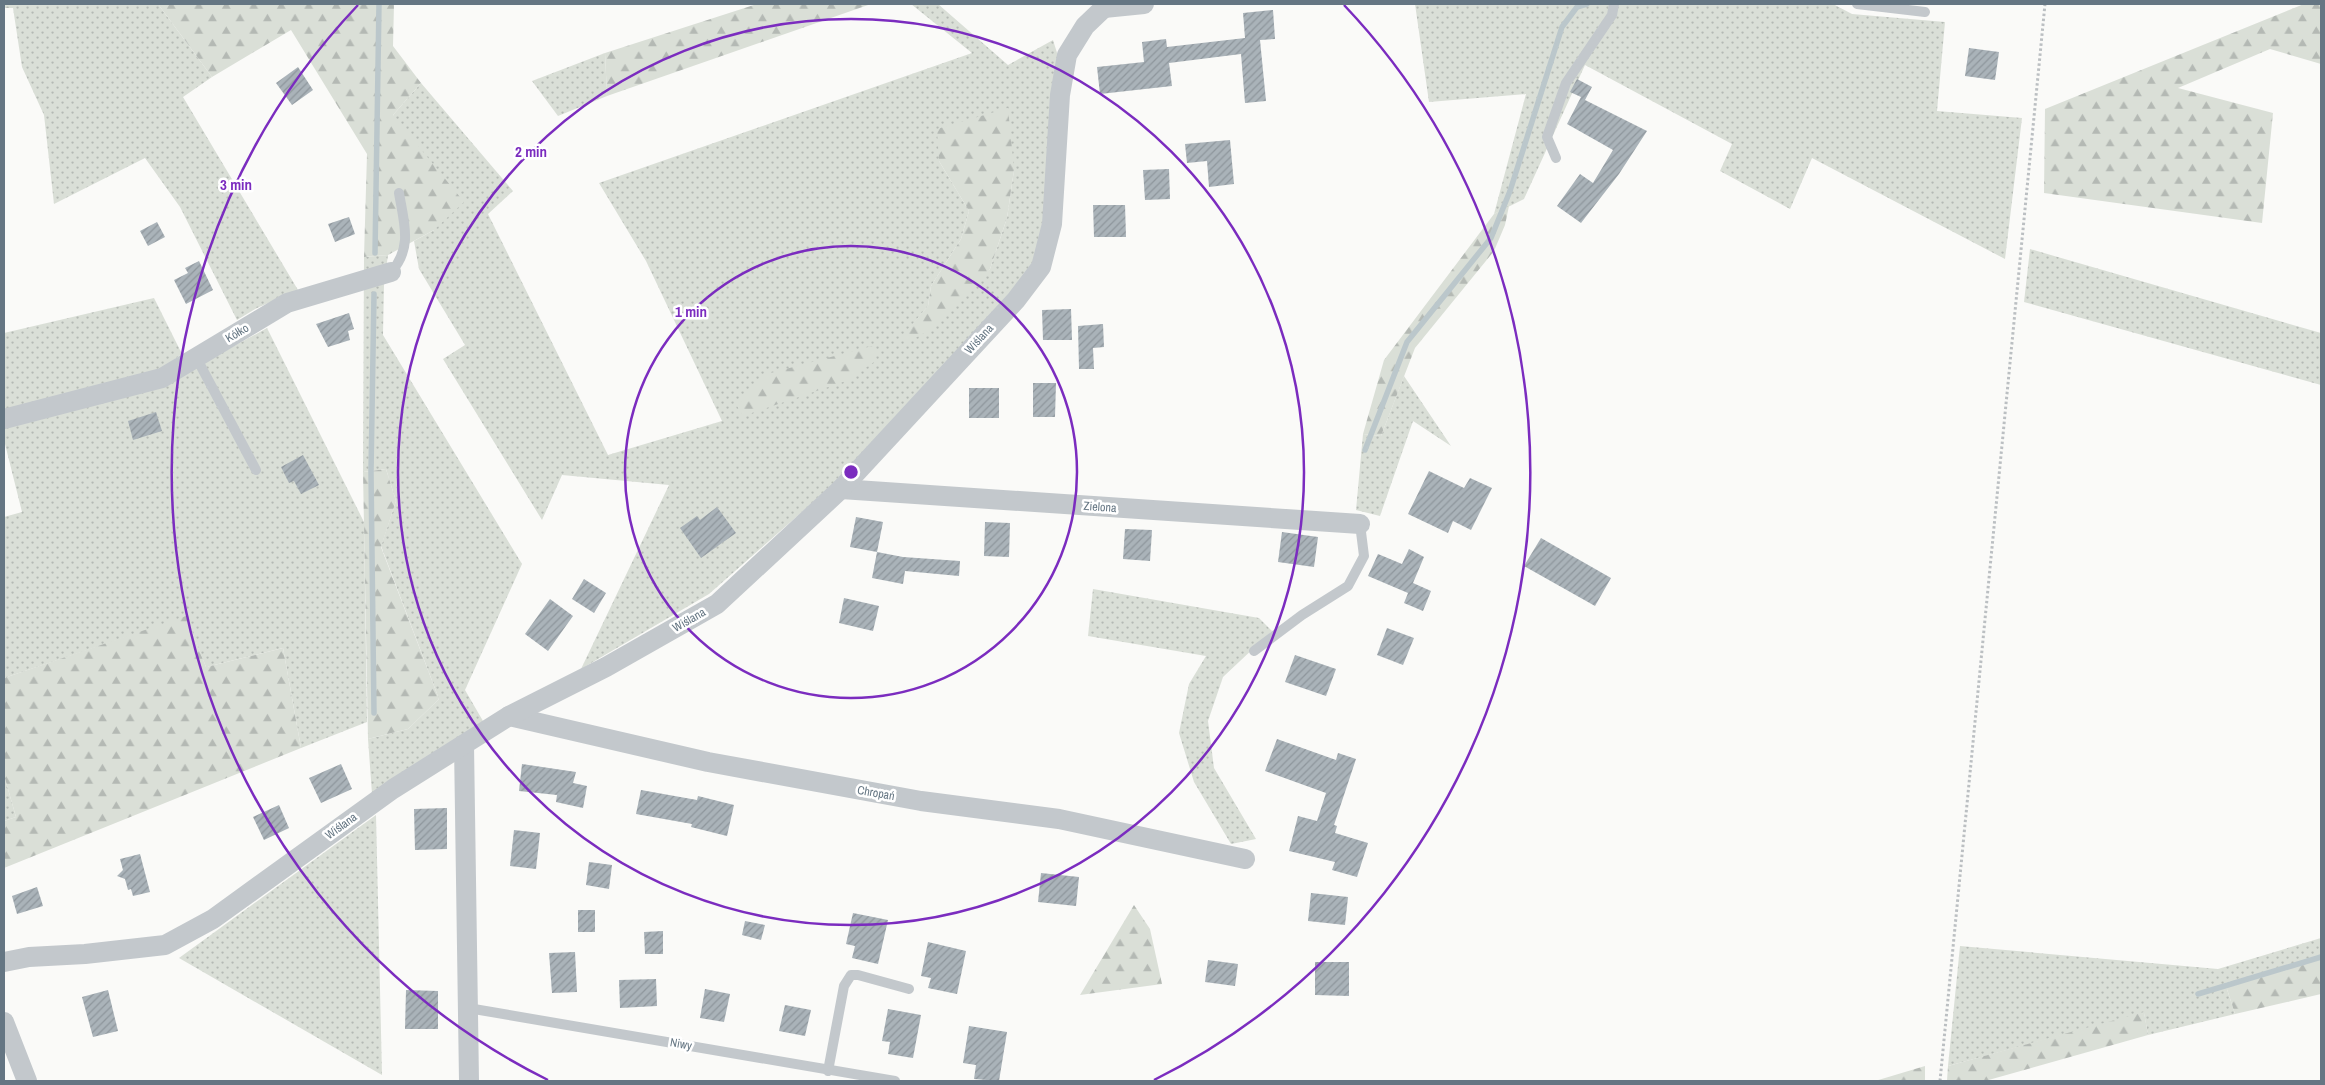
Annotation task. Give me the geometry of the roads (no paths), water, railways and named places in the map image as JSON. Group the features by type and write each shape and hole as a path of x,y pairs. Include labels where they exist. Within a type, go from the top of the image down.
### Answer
{"street":[{"path":"1106,6 1144,4"},
{"name":"Wiślana","path":"4,962 29,957 85,954 165,945 213,919 393,789 509,716 606,667 717,604 841,490 1016,300 1041,267 1052,224 1060,95 1067,55 1085,26 1106,6"},
{"name":"Kółko","path":"4,419 162,378 287,303 391,272"},
{"name":"Zielona","path":"841,490 1360,524"},
{"name":"Chropań","path":"509,716 708,762 921,801 1059,819 1245,859"},
{"path":"464,745 469,1081"},
{"path":"4,1022 28,1081"}],"lane":[{"path":"1556,158 1547,137 1566,83 1612,15 1614,4"},
{"path":"1858,4 1925,12"},
{"name":"Kółko","path":"391,272 401,261 405,250 406,236 399,193"},
{"path":"196,357 256,470"},
{"path":"1254,650 1302,615 1348,586 1364,556 1360,524"},
{"path":"828,1071 844,986 851,975 858,975 909,988"},
{"name":"Niwy","path":"468,1008 895,1081"}],"waterway":[{"path":"375,253 379,4"},
{"path":"1365,450 1407,342 1491,238 1510,191 1562,27 1577,7 1587,4"},
{"path":"374,294 371,472 374,713"},
{"path":"2198,994 2321,957"}]}
